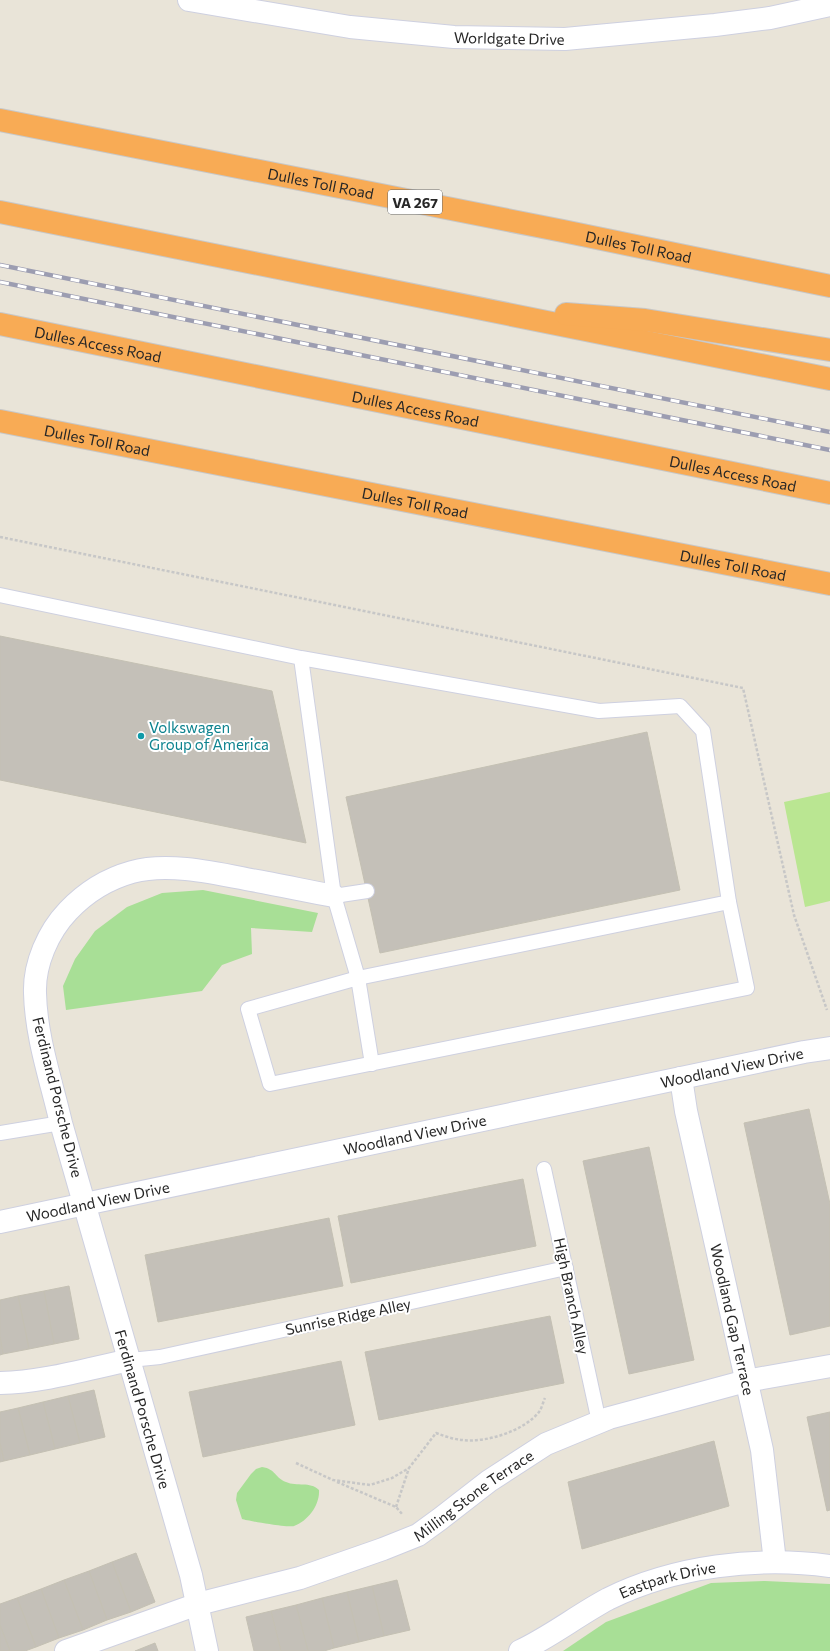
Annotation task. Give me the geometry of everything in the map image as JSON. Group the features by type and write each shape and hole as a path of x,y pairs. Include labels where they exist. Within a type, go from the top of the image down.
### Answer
{"highway":[{"name":"Dulles Toll Road","path":"0,120 555,229 830,286"},
{"path":"0,212 830,379"},
{"path":"472,307 645,320 830,350"},
{"name":"Dulles Access Road","path":"0,324 830,493"},
{"name":"Dulles Toll Road","path":"0,421 830,584"}],"street":[{"name":"Worldgate Drive","path":"189,0 350,27 454,37 565,39 715,25 770,18 830,5"},
{"name":"Ferdinand Porsche Drive","path":"206,1651 198,1604 130,1360 61,1123 38,1027 35,991 38,966 47,941 60,919 80,899 103,884 132,872 163,868 202,870 334,896"},
{"name":"Woodland View Drive","path":"0,1222 681,1078 830,1048"},
{"name":"Woodland Gap Terrace","path":"681,1078 686,1111 762,1450 775,1562"},
{"path":"0,1383 20,1383 55,1377 130,1360"},
{"name":"Milling Stone Terrace","path":"66,1651 198,1604 300,1578 418,1535 490,1481 546,1444 609,1418 746,1381 830,1366"},
{"name":"Eastpark Drive","path":"520,1651 610,1598 660,1578 713,1567 762,1561 812,1563 830,1566"}],"lane":[{"path":"0,595 301,658 600,711 680,706 703,731 729,902 746,988 270,1084 248,1009 358,978 729,902"},
{"path":"301,658 334,896 358,978 372,1064"},
{"path":"334,896 366,891"},
{"path":"0,1133 61,1123"},
{"name":"High Branch Alley","path":"544,1169 599,1422"},
{"name":"Sunrise Ridge Alley","path":"130,1360 168,1355 566,1268"}],"path":[{"path":"396,1507 409,1468 436,1433 449,1438 464,1441 496,1438 527,1424 539,1411 545,1398"},
{"path":"296,1463 396,1507 418,1535"},
{"path":"333,1480 370,1485 392,1478 409,1468"}],"green space":[{"path":"830,792 830,901 805,907 784,802"},
{"path":"203,890 318,913 312,932 251,928 252,954 222,965 202,991 66,1010 63,986 75,959 95,931 127,907 162,893"},
{"path":"262,1467 267,1468 286,1482 308,1485 319,1490 319,1496 315,1507 312,1512 299,1524 294,1526 285,1526 242,1519 236,1500 237,1493 251,1474 256,1469"},
{"path":"765,1581 830,1584 830,1651 563,1651 606,1622 711,1583"}],"building":[{"name":"Volkswagen Group of America","path":"0,636 272,691 306,843 0,780"},
{"path":"647,732 680,890 380,953 346,797"},
{"path":"809,1109 830,1204 830,1326 790,1335 744,1123"},
{"path":"649,1147 694,1360 629,1374 583,1161"},
{"path":"523,1179 536,1246 351,1283 338,1216"},
{"path":"329,1218 343,1286 158,1322 145,1255"},
{"path":"69,1286 79,1339 54,1344 44,1291"},
{"path":"44,1291 54,1344 29,1349 18,1296"},
{"path":"18,1296 29,1349 3,1354 0,1337 0,1300"},
{"path":"550,1316 564,1383 379,1420 365,1352"},
{"path":"0,1337 3,1354 0,1355"},
{"path":"341,1361 355,1425 203,1457 189,1392"},
{"path":"94,1390 105,1437 80,1443 68,1396"},
{"path":"68,1396 80,1443 55,1449 43,1402"},
{"path":"43,1402 55,1449 30,1455 18,1408"},
{"path":"18,1408 30,1455 4,1461 0,1443 0,1412"},
{"path":"830,1412 830,1510 827,1511 807,1417"},
{"path":"714,1441 729,1506 582,1549 568,1482"},
{"path":"0,1443 4,1461 0,1462"},
{"path":"136,1553 155,1602 131,1612 112,1562"},
{"path":"112,1562 131,1612 107,1620 89,1571"},
{"path":"89,1571 107,1620 83,1630 64,1580"},
{"path":"64,1580 83,1630 59,1638 41,1589"},
{"path":"397,1580 410,1630 384,1636 372,1586"},
{"path":"372,1586 384,1636 359,1642 347,1592"},
{"path":"41,1589 59,1638 36,1647 17,1598"},
{"path":"347,1592 359,1642 334,1648 322,1598"},
{"path":"17,1598 36,1647 25,1651 10,1651 0,1625 0,1604"},
{"path":"322,1598 334,1648 324,1651 308,1651 296,1605"},
{"path":"296,1605 308,1651 281,1651 271,1611"},
{"path":"271,1611 281,1651 254,1651 246,1617"},
{"path":"0,1625 10,1651 0,1651"},
{"path":"155,1643 158,1651 135,1651"}],"railway":[{"path":"0,265 830,432"},
{"path":"0,282 830,450"}],"place":[{"name":"Volkswagen Group of America","path":"141,736"}]}
